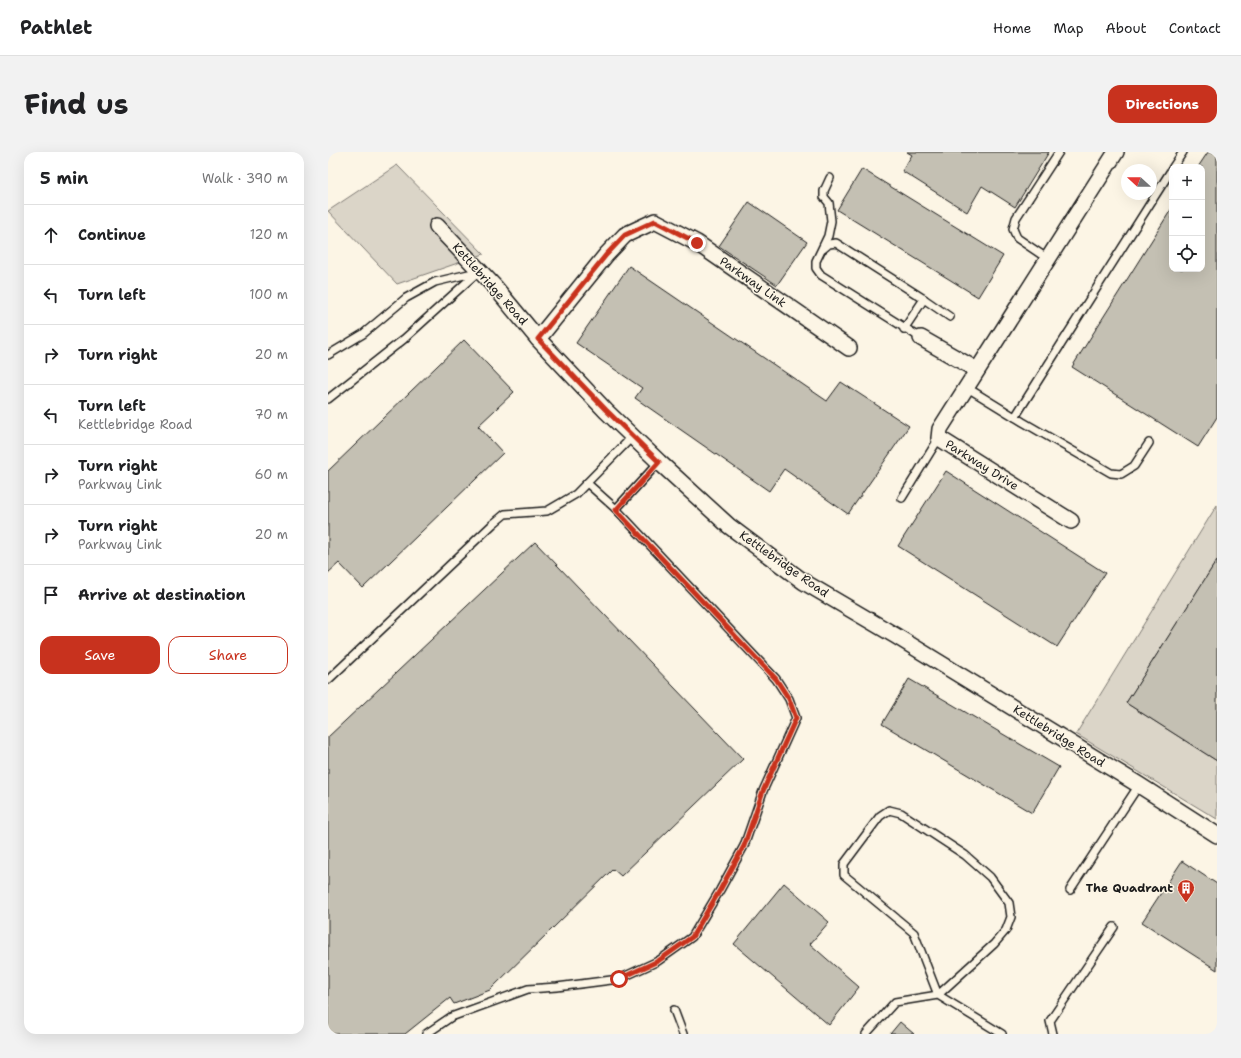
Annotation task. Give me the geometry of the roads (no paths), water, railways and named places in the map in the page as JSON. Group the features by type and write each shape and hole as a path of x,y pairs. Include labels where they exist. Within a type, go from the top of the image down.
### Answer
{"street":[{"name":"Parkway Drive","path":"1071,521 940,438 940,429 1116,152"},
{"name":"Parkway Link","path":"538,339 606,255 625,235 655,221 697,243 848,348"},
{"name":"Kettlebridge Road","path":"437,226 495,287 538,339 606,410 659,462 729,526 804,582 903,640 1217,834"},
{"path":"920,338 977,370"}],"lane":[{"path":"1048,259 1017,238 1013,229 1016,218 1059,152"},
{"path":"1176,164 1183,152"},
{"path":"1015,417 1169,174"},
{"path":"830,178 824,191 824,197 829,203 831,221 828,236 816,261 816,268 821,275 920,338"},
{"path":"820,252 829,244 836,243 950,316"},
{"path":"328,355 363,334 406,298 435,282 479,271"},
{"path":"328,399 404,339 479,271"},
{"path":"904,329 924,299"},
{"path":"966,387 1111,474 1121,474 1134,466 1149,443"},
{"path":"328,680 505,514 547,511 576,494 633,436"},
{"path":"902,498 940,438"},
{"path":"616,510 659,462"},
{"path":"426,1034 452,1017 528,989 557,988 619,979 658,961 692,937 744,846 763,791 796,718 789,699 776,679 616,510 587,483"},
{"path":"1070,890 1139,785"},
{"path":"866,1034 895,1002 938,995 994,944 1006,930 1011,917 1009,903 990,877 965,855 901,813 889,810 880,816 844,864 844,875 914,933 938,995 1002,1034"},
{"path":"1053,1034 1050,1021 1114,927"},
{"path":"674,1010 683,1034"}],"place":[{"name":"The Quadrant","path":"1186,903"}]}
